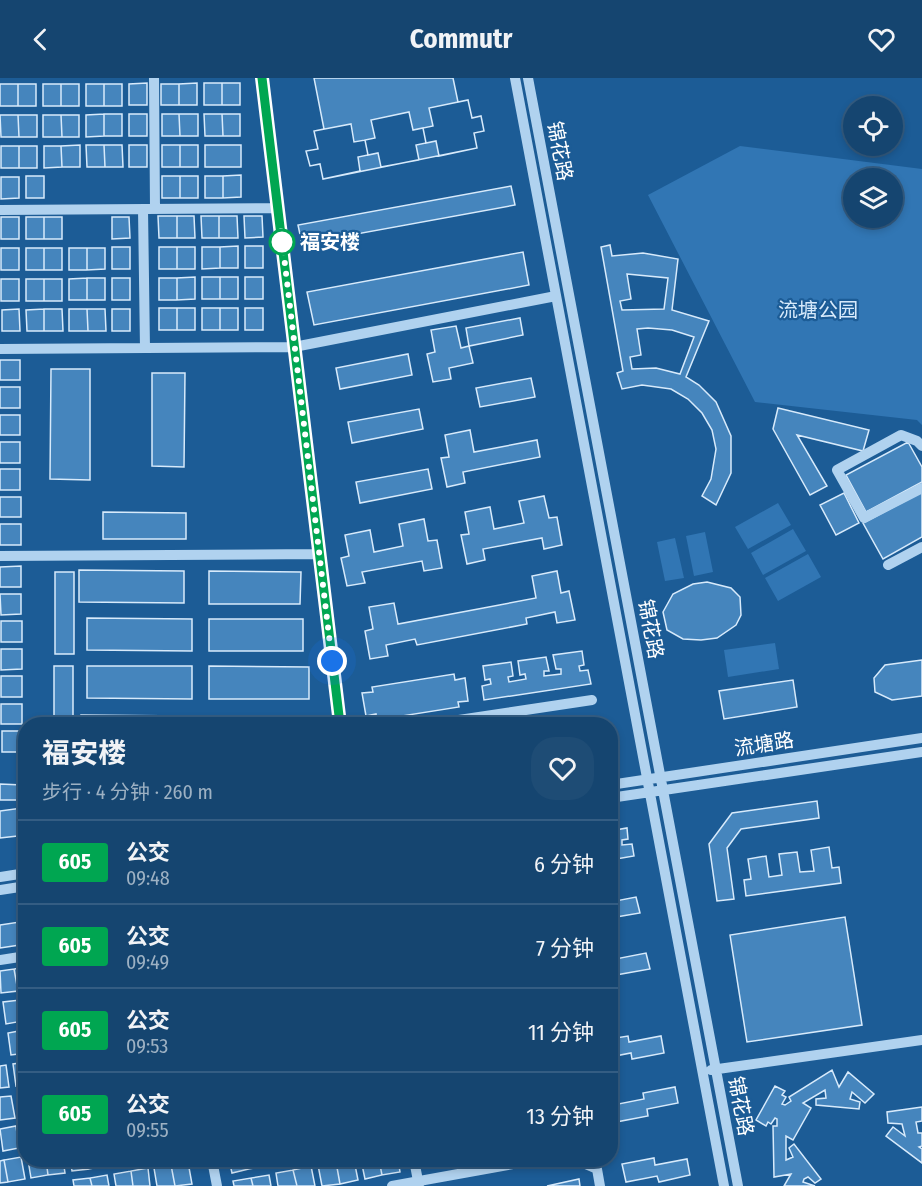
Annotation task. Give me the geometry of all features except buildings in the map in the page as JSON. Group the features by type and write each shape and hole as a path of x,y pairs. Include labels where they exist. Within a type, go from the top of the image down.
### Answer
{"street":[{"path":"154,78 155,209"},
{"path":"262,78 339,717"},
{"name":"锦花路","path":"515,78 724,1186"},
{"name":"锦花路","path":"528,78 738,1186"},
{"path":"0,210 278,208"},
{"path":"143,209 144,348"},
{"path":"0,348 294,347 556,296"},
{"path":"922,446 917,441 901,435 837,470 864,518 922,488"},
{"path":"888,565 922,547"},
{"path":"0,556 319,554"},
{"path":"496,717 592,700"},
{"name":"流塘路","path":"618,784 922,738"},
{"name":"流塘路","path":"618,797 922,752"},
{"path":"0,877 18,874"},
{"path":"0,890 18,887"},
{"path":"0,960 18,957"},
{"path":"702,1071 922,1040"},
{"path":"214,1167 218,1186"},
{"path":"415,1167 419,1184"},
{"path":"392,1186 419,1184 501,1167"},
{"path":"592,1167 597,1169 600,1186"}],"green space":[{"name":"流塘公园","path":"740,146 922,169 922,425 917,420 755,402 648,195"},
{"path":"778,503 791,525 748,549 735,527"},
{"path":"793,529 806,551 763,575 751,553"},
{"path":"705,532 713,572 694,576 686,536"},
{"path":"675,538 684,578 665,581 657,542"},
{"path":"808,554 821,577 778,601 765,578"},
{"path":"775,643 779,669 728,677 724,650"}],"bus line":[{"name":"605","path":"262,78 339,717"}],"place":[{"name":"福安楼","path":"282,242"}],"route":[{"path":"282,242 281,231 332,661"}]}
